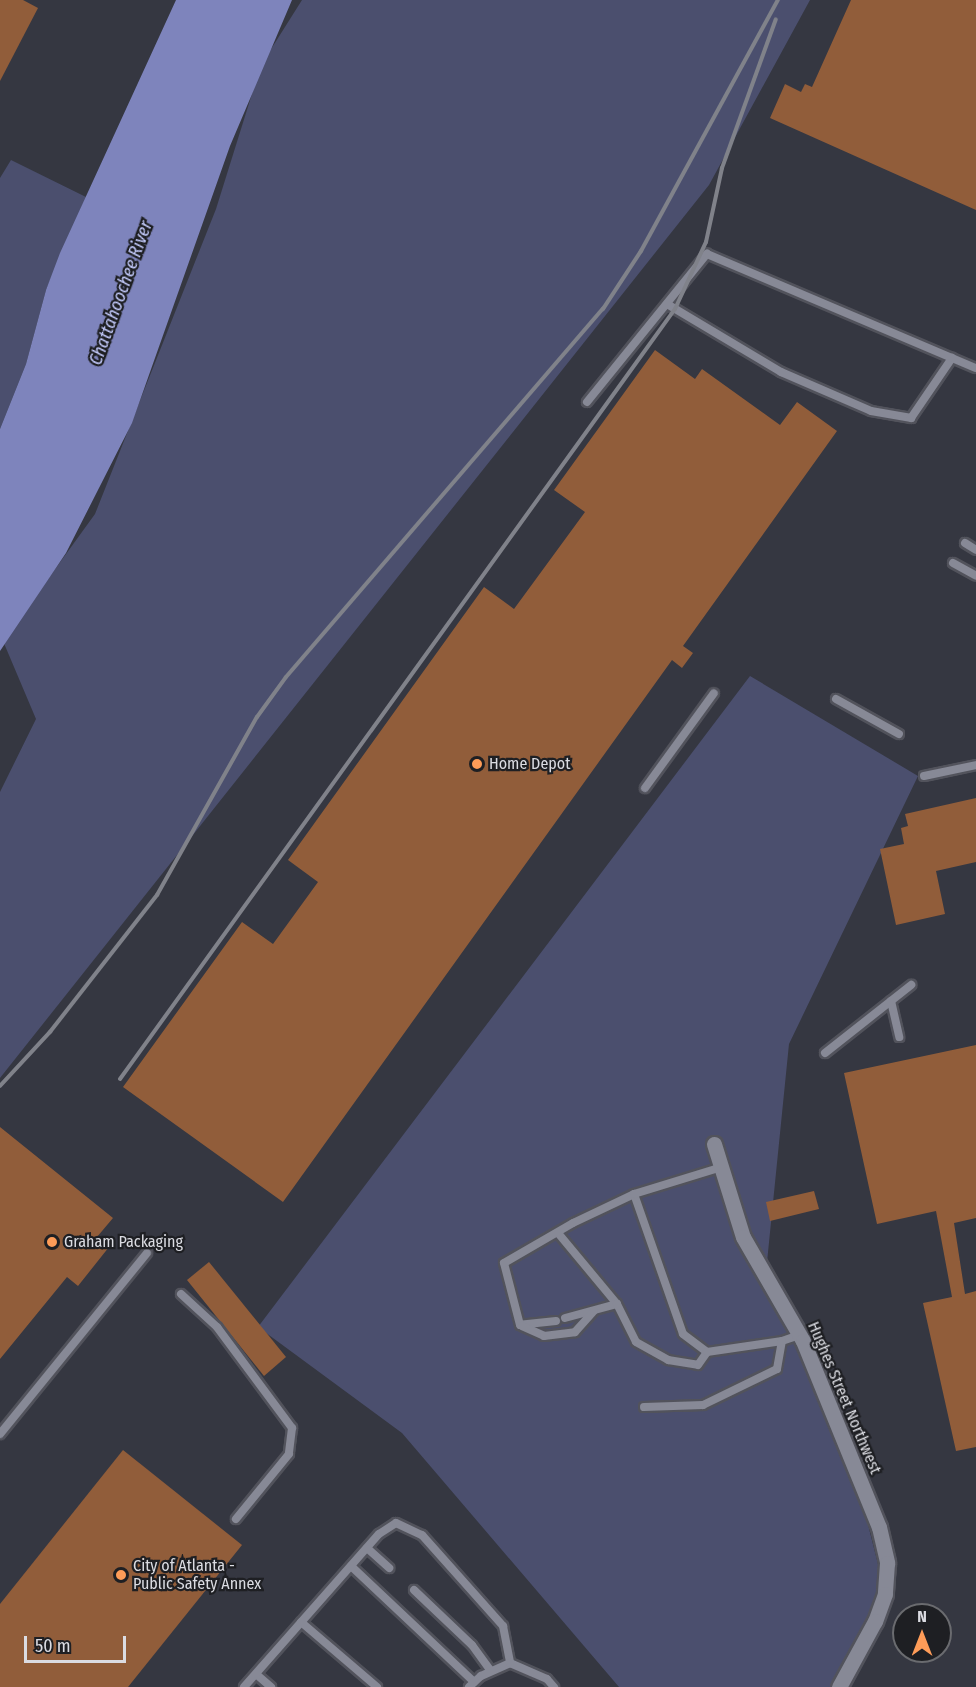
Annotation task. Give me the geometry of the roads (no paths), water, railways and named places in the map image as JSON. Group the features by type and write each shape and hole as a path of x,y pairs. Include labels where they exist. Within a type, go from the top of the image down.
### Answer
{"street":[{"name":"Hughes Street Northwest","path":"714,1144 743,1237 799,1335 879,1527 886,1572 885,1593 875,1621 839,1687"}],"lane":[{"path":"587,402 707,254 976,368"},
{"path":"667,304 781,372 872,411 911,418 952,358"},
{"path":"964,543 976,550"},
{"path":"953,563 976,576"},
{"path":"645,788 714,693"},
{"path":"836,699 899,734"},
{"path":"924,776 976,765"},
{"path":"825,1053 911,985"},
{"path":"891,1001 899,1037"},
{"path":"520,1325 504,1263 634,1194 722,1167"},
{"path":"634,1194 683,1334 707,1352 782,1341 799,1335"},
{"path":"558,1233 617,1304 636,1342 668,1360 698,1365 707,1352"},
{"path":"0,1434 147,1253"},
{"path":"181,1294 217,1327 292,1428 290,1454 237,1519"},
{"path":"565,1318 617,1304"},
{"path":"520,1325 544,1336 575,1332 595,1310"},
{"path":"520,1325 556,1320"},
{"path":"644,1407 703,1405 777,1369 782,1341"},
{"path":"244,1687 367,1548 396,1523 422,1535 502,1626 510,1663"},
{"path":"367,1548 390,1568"},
{"path":"351,1566 472,1685 491,1671 510,1663 547,1679 554,1687"},
{"path":"414,1590 472,1645 491,1671"},
{"path":"301,1622 377,1687"},
{"path":"256,1674 271,1687"}],"water":[{"name":"Chattahoochee River","path":"176,0 292,0 230,146 132,423 66,553 0,651 0,429 26,364 46,290 60,253"}],"railway":[{"path":"0,1086 50,1032 157,895 257,717 286,677 603,309 641,251 778,0"},
{"path":"120,1079 675,309 706,242 722,168 776,19"}],"place":[{"name":"Home Depot","path":"477,764"},
{"name":"Graham Packaging","path":"52,1242"},
{"name":"City of Atlanta - Public Safety Annex","path":"121,1575"}]}
